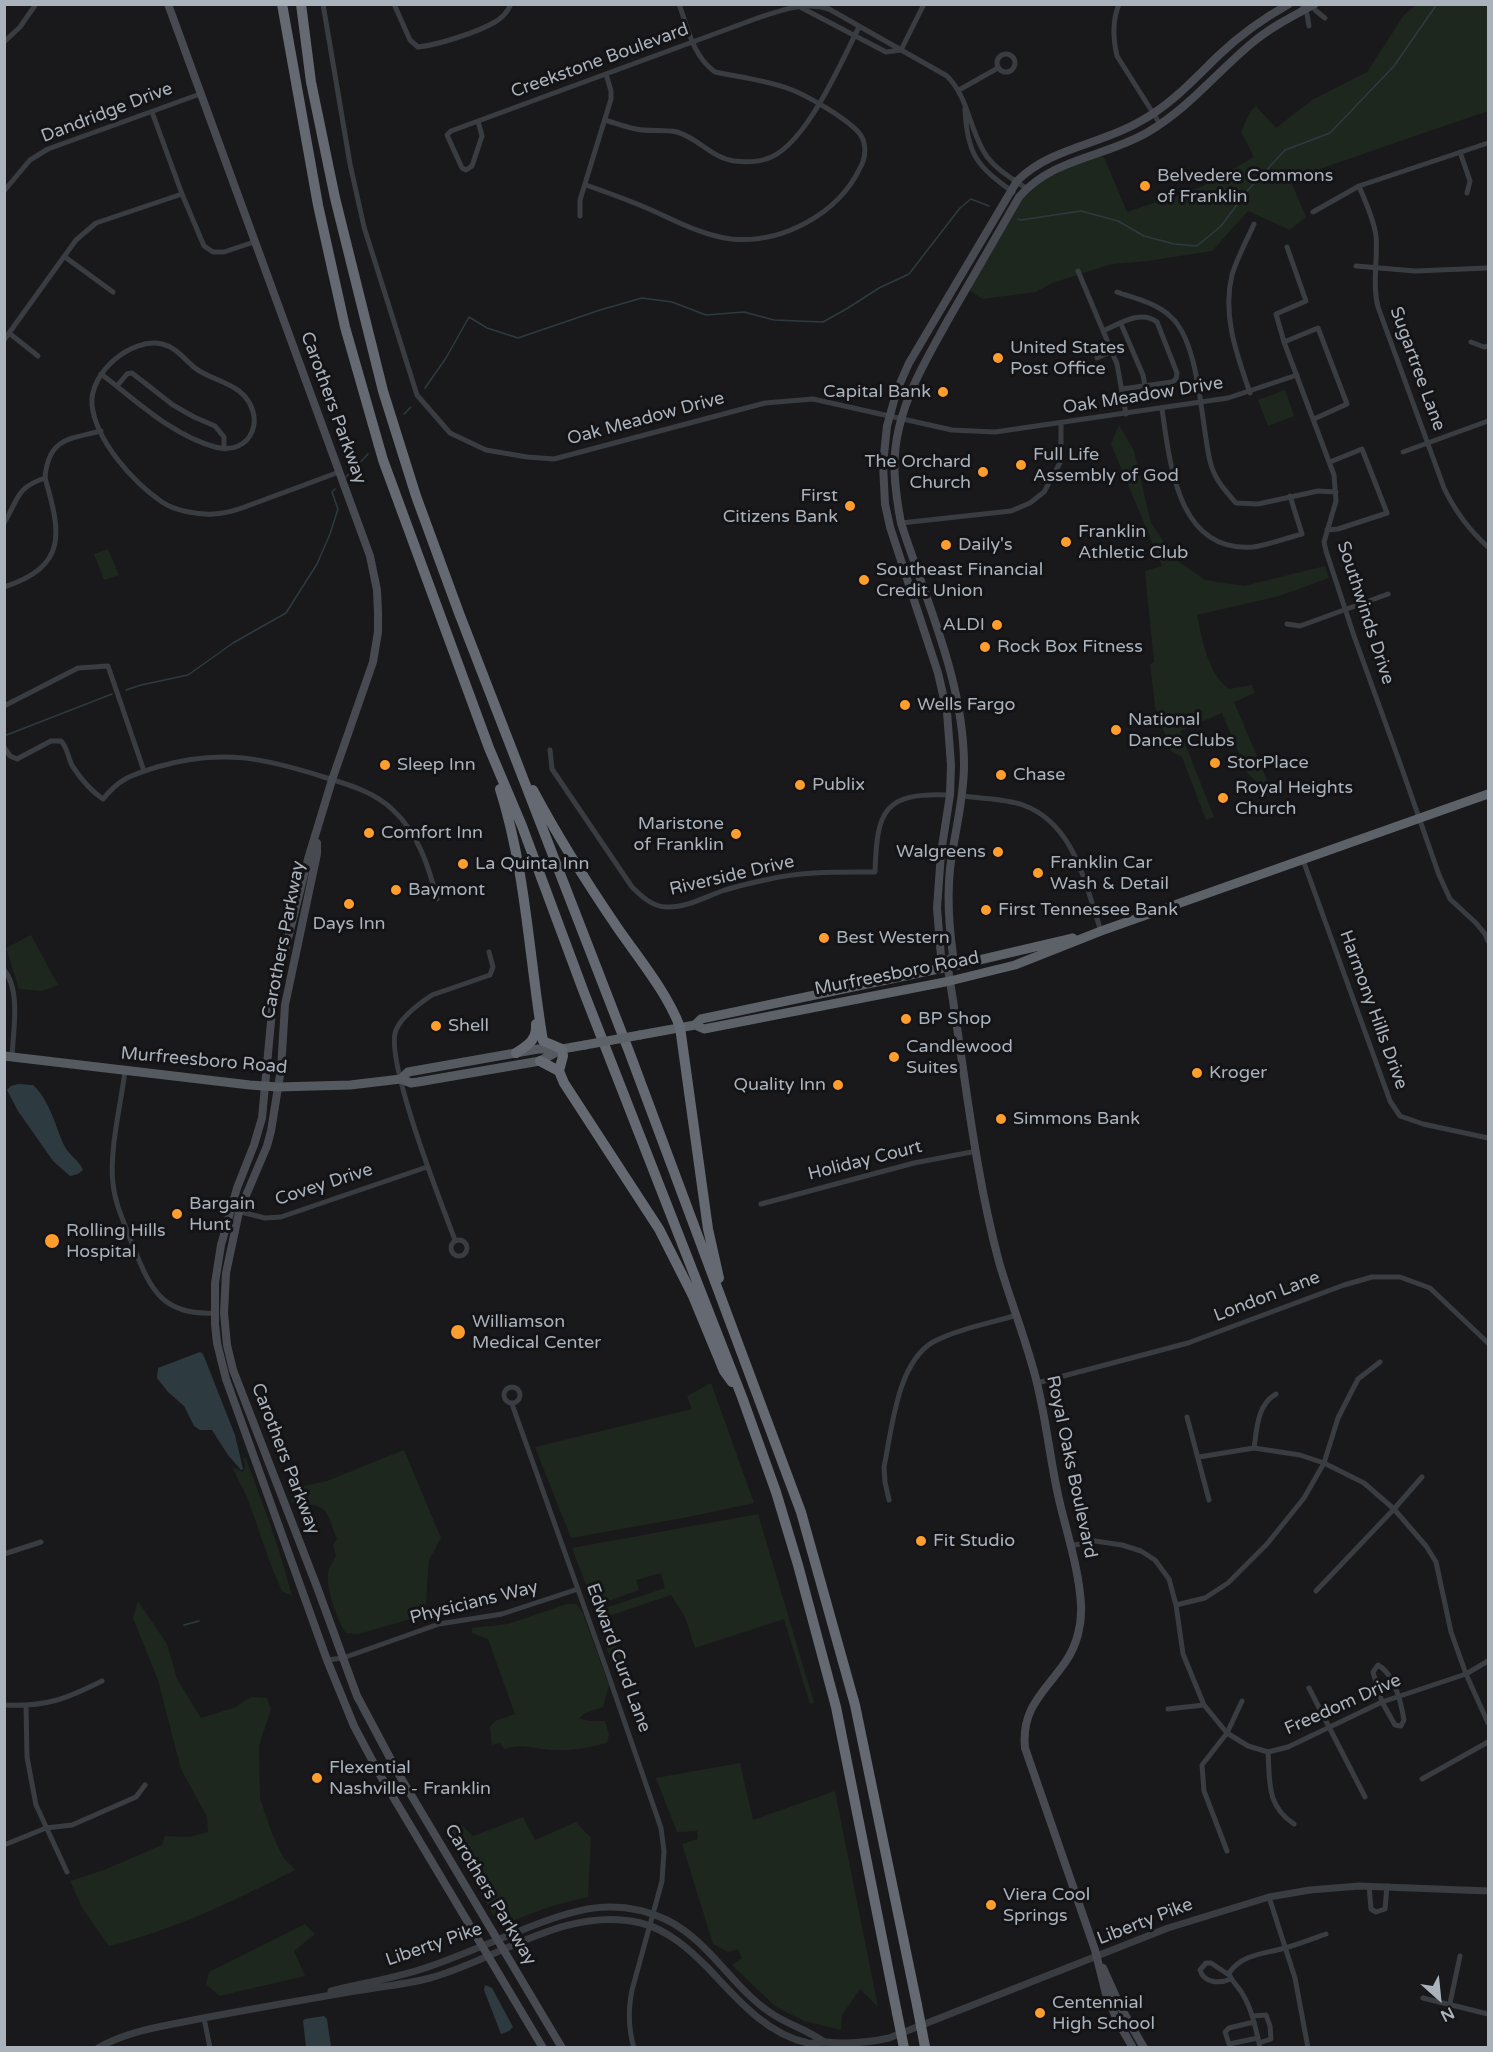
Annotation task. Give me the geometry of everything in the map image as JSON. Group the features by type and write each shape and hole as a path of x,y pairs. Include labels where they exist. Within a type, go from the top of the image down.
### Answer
{"highway":[{"path":"282,4 318,205 345,327 364,398 401,513 489,748 522,826 599,1032 742,1397 776,1492 836,1707 904,2048"},
{"path":"301,4 311,82 335,198 382,391 416,496 630,1054 801,1512 855,1705 926,2047"},
{"path":"511,747 553,826 615,924 673,1009 680,1028 708,1229 719,1278 749,1369"},
{"path":"489,748 521,879 543,1041 562,1049 563,1056 559,1071 564,1083 659,1229 693,1296 724,1371 742,1397"},
{"name":"Murfreesboro Road","path":"695,1025 704,1029 950,981 1015,965 1101,931 1488,794"},
{"name":"Murfreesboro Road","path":"562,1049 695,1025 701,1019 1101,931"},
{"path":"516,1053 534,1038 538,1012"},
{"path":"540,1061 559,1071"}],"main road":[{"name":"Carothers Parkway","path":"168,4 370,556 377,590 378,633 373,662 317,830 275,992 258,1133 217,1265 214,1313 217,1343 226,1379 328,1664 368,1753 543,2048"},
{"path":"1289,4 1245,32 1184,90 1153,114 1121,131 1044,160 1017,181 909,363 889,416 883,464 885,504 890,527 944,698 950,741 950,795 941,853 937,908 941,957 947,965 953,955 948,906 949,876 963,796 964,764 959,709 950,670 901,523 894,474 896,442 901,419 921,368 1019,197 1050,171 1127,143 1160,124 1194,99 1254,41 1309,6"},
{"path":"950,795 963,796"},
{"name":"Carothers Parkway","path":"317,830 317,854 285,1005 278,1087 267,1146 234,1210 226,1273 224,1312 227,1345 233,1370 357,1696 398,1773 562,2048"},
{"name":"Royal Oaks Boulevard","path":"947,965 989,1221 1037,1383 1081,1606 1080,1627 1073,1648 1066,1661 1032,1705 1024,1737 1028,1761 1097,1956"},
{"name":"Murfreesboro Road","path":"400,1079 408,1072 538,1049 562,1049"},
{"name":"Murfreesboro Road","path":"8,1057 278,1087 400,1079 411,1083 427,1081 540,1061 562,1049"},
{"path":"1097,1956 1112,2010 1133,2048"},
{"path":"1097,1956 1125,2015 1144,2048"}],"street":[{"path":"4,42 20,27 36,4"},
{"name":"Oak Meadow Drive","path":"323,4 350,165 364,227 417,395 450,433 486,450 554,459 765,403 813,399 901,419 969,431 995,432 1202,403 1250,393 1297,375"},
{"path":"394,4 410,40 418,47 430,46 497,21 511,4"},
{"path":"586,185 708,234 732,239 757,238 780,233 819,216 854,181 865,157 864,141 859,133 842,118 788,88 715,72 705,65 696,52 679,4"},
{"path":"901,50 924,4"},
{"path":"1119,4 1114,27 1117,56 1160,124"},
{"name":"Creekstone Boulevard","path":"478,121 482,136 472,166 466,170 462,168 447,135 451,131 478,121 606,74 693,43 764,16 817,5 946,76 959,90 984,152 996,166 1027,189"},
{"path":"1309,26 1307,14 1309,6 1325,18"},
{"name":"Creekstone Boulevard","path":"800,7 886,52 901,50"},
{"path":"605,120 636,129 661,129 677,132 693,139 718,156 733,161 766,159 780,152 792,142 819,105 859,27"},
{"path":"959,90 998,68"},
{"path":"580,216 580,200 611,99 606,74"},
{"name":"Dandridge Drive","path":"4,191 30,160 48,149 200,94"},
{"name":"Creekstone Boulevard","path":"965,104 966,123 975,157 988,174 1019,197"},
{"path":"152,112 204,246 213,252 224,252 254,242"},
{"path":"1313,212 1359,186 1488,143"},
{"path":"1460,152 1470,181 1467,193"},
{"name":"Sugartree Lane","path":"1359,186 1376,232 1375,296 1444,488 1457,513 1488,547"},
{"path":"4,340 76,240 96,224 182,194"},
{"path":"1250,393 1232,339 1230,291 1233,273 1254,224"},
{"name":"Southwinds Drive","path":"1287,247 1306,301 1276,314 1284,342 1334,475 1336,492 1324,542 1326,551 1438,875 1449,900 1476,923 1488,941"},
{"path":"64,257 113,291"},
{"path":"1356,266 1415,271 1488,268"},
{"path":"1078,271 1117,364 1126,414"},
{"path":"1118,292 1156,306 1172,317 1182,331 1202,403 1210,462 1219,483 1236,503 1258,504 1318,490 1336,492"},
{"path":"1103,331 1144,316 1155,320 1177,373 1176,379 1172,382 1122,389"},
{"path":"1121,324 1143,375 1145,386"},
{"path":"1284,342 1318,328 1347,404 1314,419"},
{"path":"9,333 38,356"},
{"path":"1472,342 1488,346"},
{"path":"101,374 168,425 199,441 224,449 235,448 245,442 252,433 255,421 248,400 238,390 195,368 176,350 162,344 143,344 124,353 111,362 101,374 95,384 92,402 95,419 117,458 133,477 163,503 182,510 214,514 244,507 339,472"},
{"path":"1097,358 1112,351"},
{"path":"117,386 127,374 132,373 173,405 214,426 224,437 224,449"},
{"path":"1162,409 1175,482 1185,508 1196,526 1217,541 1233,546 1254,547 1302,534 1290,496"},
{"path":"1403,452 1488,421"},
{"path":"901,523 1011,511 1030,503 1044,492 1061,461 1061,424"},
{"path":"4,587 25,580 39,572 49,561 56,541 56,515 45,478 46,465 54,447 65,440 101,431"},
{"path":"1327,530 1338,529 1387,513 1362,449 1330,462"},
{"path":"4,523 20,492 30,483 45,478"},
{"path":"1287,624 1300,626 1388,594"},
{"path":"4,706 78,668 108,666 144,771"},
{"path":"4,747 10,756 17,759 51,741 61,741 73,766 93,793 103,799 117,783 144,771 189,759 212,756 239,756 274,762 332,780 366,792 394,810 416,840 426,862 437,899"},
{"name":"Riverside Drive","path":"550,750 552,769 632,887 647,900 666,907 790,875 875,872 878,829 893,805 902,799 918,795 950,795"},
{"path":"963,796 1024,805 1052,822 1065,836 1073,852 1101,931"},
{"name":"Harmony Hills Drive","path":"1303,860 1390,1101 1400,1116 1423,1124 1488,1138"},
{"path":"286,944 298,946"},
{"path":"455,1240 427,1167 400,1079 394,1047 396,1029 411,1011 432,995 490,975 493,967 489,952"},
{"path":"4,970 9,976 15,1003 8,1057"},
{"path":"125,1071 113,1166 113,1184 122,1217 149,1283 161,1298 177,1309 189,1312 224,1312"},
{"name":"Holiday Court","path":"761,1204 906,1166 977,1151"},
{"name":"Covey Drive","path":"234,1210 265,1218 281,1217 427,1167"},
{"name":"London Lane","path":"1037,1383 1188,1343 1344,1285 1372,1277 1400,1277 1430,1288 1488,1343"},
{"path":"889,1500 884,1467 906,1376 919,1352 934,1341 1017,1315"},
{"path":"1176,1605 1205,1598 1228,1583 1267,1544 1304,1498 1324,1463 1338,1418 1358,1379 1380,1362"},
{"path":"1254,1448 1260,1412 1268,1399 1276,1394"},
{"name":"Edward Curd Lane","path":"512,1404 661,1828 664,1862 662,1881 629,2007 630,2036 634,2048"},
{"path":"1187,1417 1209,1500"},
{"path":"1198,1457 1254,1448 1300,1455 1324,1463 1364,1483 1394,1509 1426,1546 1436,1562 1451,1632 1466,1674 1488,1723"},
{"path":"1316,1591 1422,1477"},
{"name":"Freedom Drive","path":"1070,1546 1095,1541 1141,1551 1155,1560 1169,1579 1176,1605 1183,1654 1204,1705 1227,1734 1248,1746 1268,1752 1288,1747 1398,1695 1466,1674 1488,1660"},
{"path":"4,1554 41,1542"},
{"name":"Physicians Way","path":"328,1664 439,1624 502,1614 578,1589"},
{"path":"1378,1665 1385,1669 1398,1695 1404,1720 1401,1726 1395,1725 1382,1702 1372,1672 1378,1665"},
{"path":"4,1704 26,1706 49,1703 71,1697 102,1681"},
{"path":"1309,1688 1365,1797"},
{"path":"1227,1851 1204,1791 1202,1765 1227,1734 1242,1701"},
{"path":"1168,1709 1204,1705"},
{"path":"26,1706 27,1758 36,1805 66,1872"},
{"path":"1422,1779 1488,1742"},
{"path":"1268,1752 1270,1793 1281,1815 1294,1824"},
{"path":"4,1845 46,1828 72,1825 136,1797 145,1785"},
{"path":"1369,1886 1369,1904 1376,1912 1385,1909 1387,1886"},
{"name":"Liberty Pike","path":"98,2048 129,2034 412,1972 558,1916 586,1908 612,1907 667,1920 693,1937 767,2011 814,2034 824,2042 836,2046 889,2038 1168,1928 1269,1897 1319,1888 1369,1886 1488,1891"},
{"path":"1269,1897 1299,1991 1308,2048"},
{"name":"Liberty Pike","path":"258,2007 430,1978 579,1921 611,1918 649,1926 677,1940 757,2017 772,2028 796,2040 811,2044 824,2042"},
{"path":"1259,2043 1253,2019 1242,1993 1230,1977 1211,1963 1206,1963 1200,1970 1204,1978 1219,1983 1230,1977 1240,1961 1250,1956 1287,1948 1326,1934"},
{"path":"1450,2003 1460,1956"},
{"path":"715,1976 723,1968"},
{"path":"1424,1998 1488,2014"},
{"path":"1266,2014 1271,2039 1259,2043 1229,2044 1225,2032 1229,2028 1266,2014"},
{"path":"204,2018 210,2048"}],"shaded area":[{"path":"1416,5 1488,5 1488,111 1328,166 1291,182 1306,217 1290,230 1248,211 1212,251 1112,264 1052,283 1036,292 982,299 967,288 1027,189 1094,155 1104,157 1127,212 1201,187 1254,157 1241,132 1250,112 1256,106 1276,128 1312,100 1367,72 1404,15"},
{"path":"1285,390 1294,416 1268,426 1258,400"},
{"path":"1119,425 1134,451 1151,523 1175,559 1205,580 1244,586 1325,566 1329,578 1279,596 1197,615 1207,656 1222,682 1229,689 1252,685 1255,693 1234,702 1273,794 1264,798 1256,781 1248,774 1222,713 1180,731 1214,817 1206,820 1182,757 1171,751 1155,706 1150,664 1154,662 1145,571 1162,566 1111,444"},
{"path":"108,549 119,575 104,580 94,554"},
{"path":"31,935 58,985 42,991 19,989 6,948"},
{"path":"18,1084 33,1085 44,1099 65,1147 83,1170 78,1174 70,1176 53,1161 18,1111 7,1090"},
{"path":"200,1352 203,1354 235,1435 243,1469 241,1470 212,1430 200,1430 194,1426 184,1406 157,1378 158,1368"},
{"path":"711,1383 754,1503 571,1538 535,1447 692,1409 687,1396"},
{"path":"404,1450 441,1538 429,1560 425,1615 358,1634 346,1633 335,1611 328,1584 329,1569 336,1556 333,1545 337,1539 330,1519 318,1506 291,1502 299,1487 327,1481"},
{"path":"243,1456 271,1527 292,1596 282,1591 247,1497 232,1467 243,1472 245,1467"},
{"path":"758,1514 814,1703 810,1704 784,1619 695,1648 685,1617 671,1595 606,1617 622,1660 611,1662 596,1611 665,1588 661,1573 636,1580 639,1590 594,1606 572,1548"},
{"path":"138,1601 167,1644 177,1679 201,1718 236,1707 251,1697 267,1698 271,1709 259,1746 260,1799 283,1857 295,1870 181,1923 109,1946 83,1909 70,1881 104,1870 162,1845 165,1836 189,1837 208,1832 207,1817 181,1769 158,1680 133,1618"},
{"path":"567,1604 576,1604 582,1611 609,1685 603,1707 585,1713 579,1718 589,1721 605,1721 609,1735 607,1743 579,1749 558,1750 522,1746 504,1749 500,1743 492,1745 490,1727 495,1721 515,1714 488,1639 472,1633 472,1628 508,1624"},
{"path":"740,1763 753,1820 835,1791 878,2007 860,1989 842,2015 841,2030 804,2021 776,2007 732,1965 742,1958 738,1949 728,1952 713,1944 682,1844 698,1839 697,1831 677,1832 656,1778"},
{"path":"523,1817 535,1840 576,1822 591,1838 588,1897 566,1902 502,1925 496,1921 447,1830 462,1825 473,1836"},
{"path":"305,1924 315,1934 294,1951 305,1976 219,1996 206,1984 209,1972"},
{"path":"485,1985 492,1988 513,2027 509,2031 501,2034 484,1990"},
{"path":"324,2016 327,2019 331,2047 306,2047 303,2021"}],"waterway":[{"path":"1018,219 1081,211 1118,221 1144,236 1174,244 1197,246 1221,226 1248,190 1285,150 1330,133 1394,66 1437,4"},
{"path":"425,388 446,358 469,317 487,328 518,338 642,298 672,302 706,315 744,312 774,320 823,322 879,288 909,274 960,208 971,199 989,206"},
{"path":"404,414 411,407"},
{"path":"346,477 368,454"},
{"path":"126,690 188,675 233,643 286,613 317,564 330,534 338,509 332,492 335,489"},
{"path":"4,736 112,694"},
{"path":"184,1625 199,1621"}],"place":[{"name":"Belvedere Commons of Franklin","path":"1145,186"},
{"name":"United States Post Office","path":"998,358"},
{"name":"Capital Bank","path":"943,392"},
{"name":"Full Life Assembly of God","path":"1021,465"},
{"name":"The Orchard Church","path":"983,472"},
{"name":"First Citizens Bank","path":"850,506"},
{"name":"Franklin Athletic Club","path":"1066,542"},
{"name":"Daily's","path":"946,545"},
{"name":"Southeast Financial Credit Union","path":"864,580"},
{"name":"ALDI","path":"997,625"},
{"name":"Rock Box Fitness","path":"985,647"},
{"name":"Wells Fargo","path":"905,705"},
{"name":"National Dance Clubs","path":"1116,730"},
{"name":"StorPlace","path":"1215,763"},
{"name":"Sleep Inn","path":"385,765"},
{"name":"Chase","path":"1001,775"},
{"name":"Publix","path":"800,785"},
{"name":"Royal Heights Church","path":"1223,798"},
{"name":"Comfort Inn","path":"369,833"},
{"name":"Maristone of Franklin","path":"736,834"},
{"name":"Walgreens","path":"998,852"},
{"name":"La Quinta Inn","path":"463,864"},
{"name":"Franklin Car Wash & Detail","path":"1038,873"},
{"name":"Baymont","path":"396,890"},
{"name":"Days Inn","path":"349,904"},
{"name":"First Tennessee Bank","path":"986,910"},
{"name":"Best Western","path":"824,938"},
{"name":"BP Shop","path":"906,1019"},
{"name":"Shell","path":"436,1026"},
{"name":"Candlewood Suites","path":"894,1057"},
{"name":"Kroger","path":"1197,1073"},
{"name":"Quality Inn","path":"838,1085"},
{"name":"Simmons Bank","path":"1001,1119"},
{"name":"Bargain Hunt","path":"177,1214"},
{"name":"Rolling Hills Hospital","path":"52,1241"},
{"name":"Williamson Medical Center","path":"458,1332"},
{"name":"Fit Studio","path":"921,1541"},
{"name":"Flexential Nashville - Franklin","path":"317,1778"},
{"name":"Viera Cool Springs","path":"991,1905"},
{"name":"Centennial High School","path":"1040,2013"}]}
